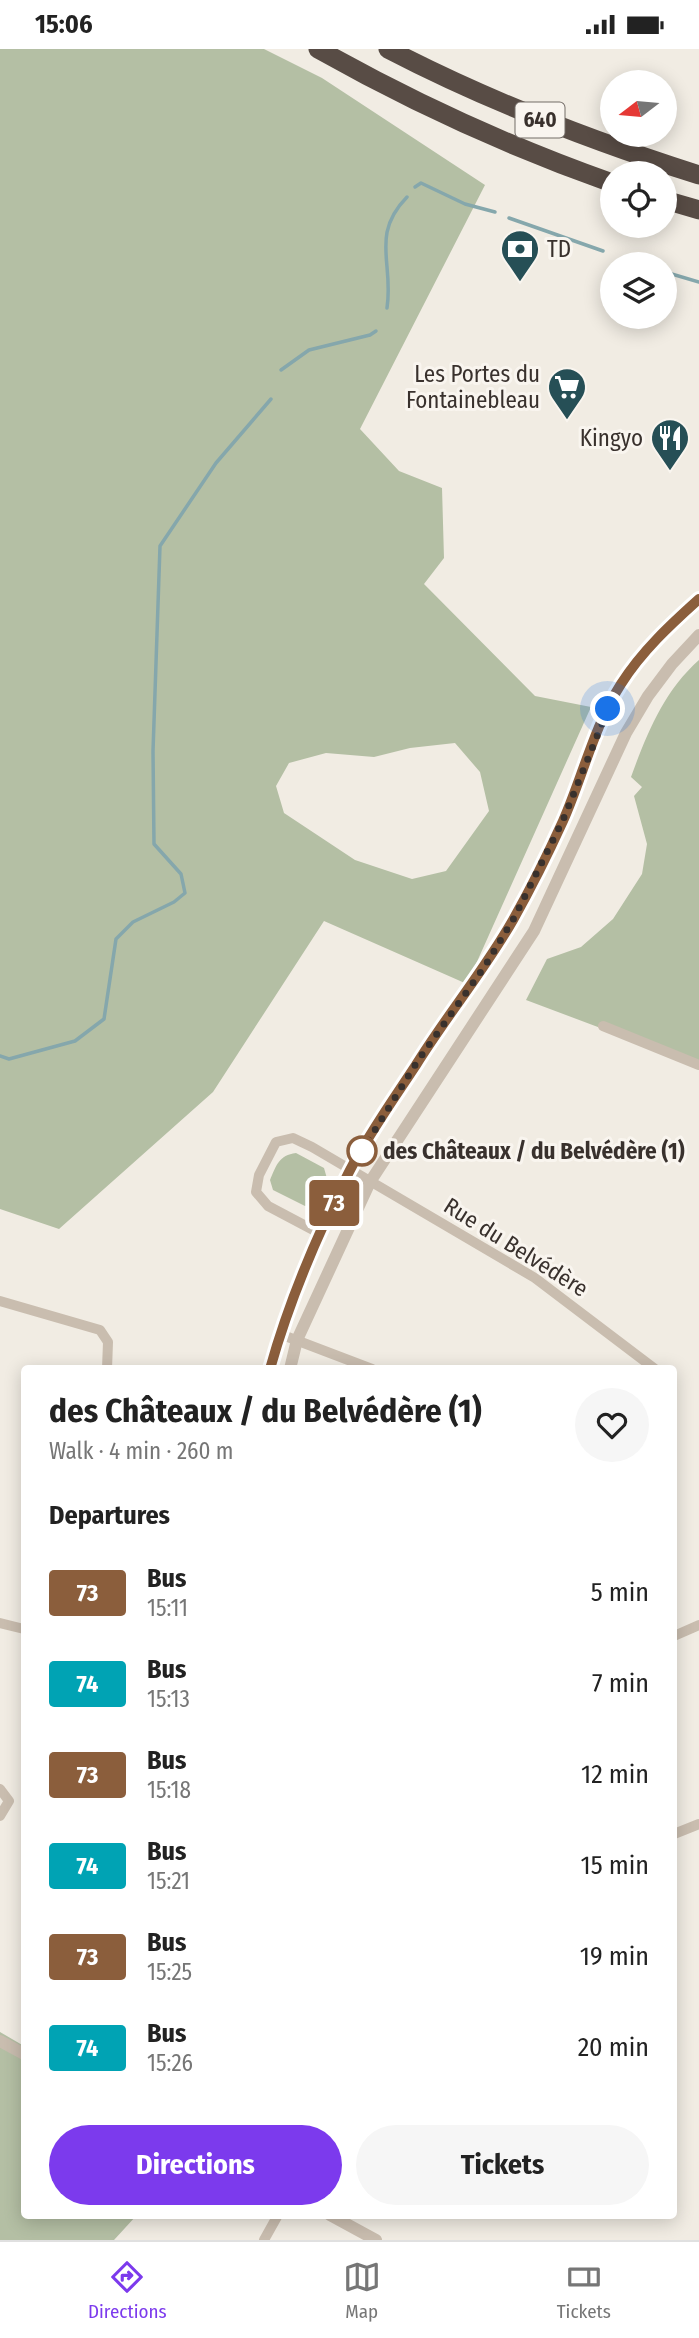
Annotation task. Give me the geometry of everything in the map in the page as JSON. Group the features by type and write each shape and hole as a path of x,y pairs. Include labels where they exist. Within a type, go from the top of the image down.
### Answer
{"highway":[{"name":"640","path":"318,49 383,85 474,129 600,178"},
{"name":"640","path":"388,49 546,122 699,175"},
{"path":"677,204 699,210"}],"street":[{"path":"271,1365 280,1334 319,1233 350,1170 417,1062 485,966 514,918 563,820 597,732 620,686 663,631 699,599"},
{"path":"291,1365 297,1340 370,1182 534,931 626,733 648,696 672,664 699,635"},
{"path":"603,1026 699,1065"},
{"name":"Rue du Belvédère","path":"319,1233 268,1206 256,1192 259,1175 276,1142 293,1138 312,1147 535,1278 650,1365"},
{"path":"0,1301 100,1330 107,1342 107,1365"},
{"path":"280,1334 362,1365"},
{"path":"0,1622 21,1628"},
{"path":"677,1635 699,1625"},
{"path":"0,1789 9,1801 0,1816"},
{"path":"677,1833 699,1824"},
{"path":"0,2041 21,2052"},
{"path":"264,2240 276,2219"},
{"path":"337,2219 376,2240"}],"green space":[{"path":"0,49 264,49 322,78 485,185 360,429 399,471 442,488 444,558 424,584 535,696 591,707 467,984 324,921 213,1092 59,1229 0,1209","holes":["455,743 480,772 489,811 446,871 412,879 355,860 284,813 276,786 289,763 326,753 374,757 410,748"]},
{"path":"699,660 699,1065 526,1000 547,959 581,947 613,919 642,874 647,844 634,796 642,787 631,777 650,729 666,699"},
{"path":"296,1153 324,1168 328,1182 317,1203 305,1206 273,1190 270,1180 276,1166 286,1156"},
{"path":"0,2032 21,2044 21,2219 133,2219 114,2240 0,2240"}],"waterway":[{"path":"415,187 421,183 465,204 495,212"},
{"path":"387,308 386,237 389,224 407,197"},
{"path":"509,218 603,251"},
{"path":"677,276 699,282"},
{"path":"281,370 309,350 370,335 376,331"},
{"path":"0,1056 9,1059 75,1041 104,1019 116,939 133,922 174,902 185,893 181,874 154,844 153,751 160,546 216,463 271,399"}],"bus line":[{"name":"73","path":"271,1365 280,1334 319,1233 350,1170 417,1062 485,966 514,918 563,820 597,732 620,686 663,631 699,599"}],"place":[{"name":"TD","path":"520,283"},
{"name":"Les Portes du Fontainebleau","path":"567,421"},
{"name":"Kingyo","path":"670,472"},
{"name":"des Châteaux / du Belvédère (1)","path":"362,1151"}],"route":[{"path":"362,1151 417,1062 485,966 514,918 563,820 608,709"}]}
